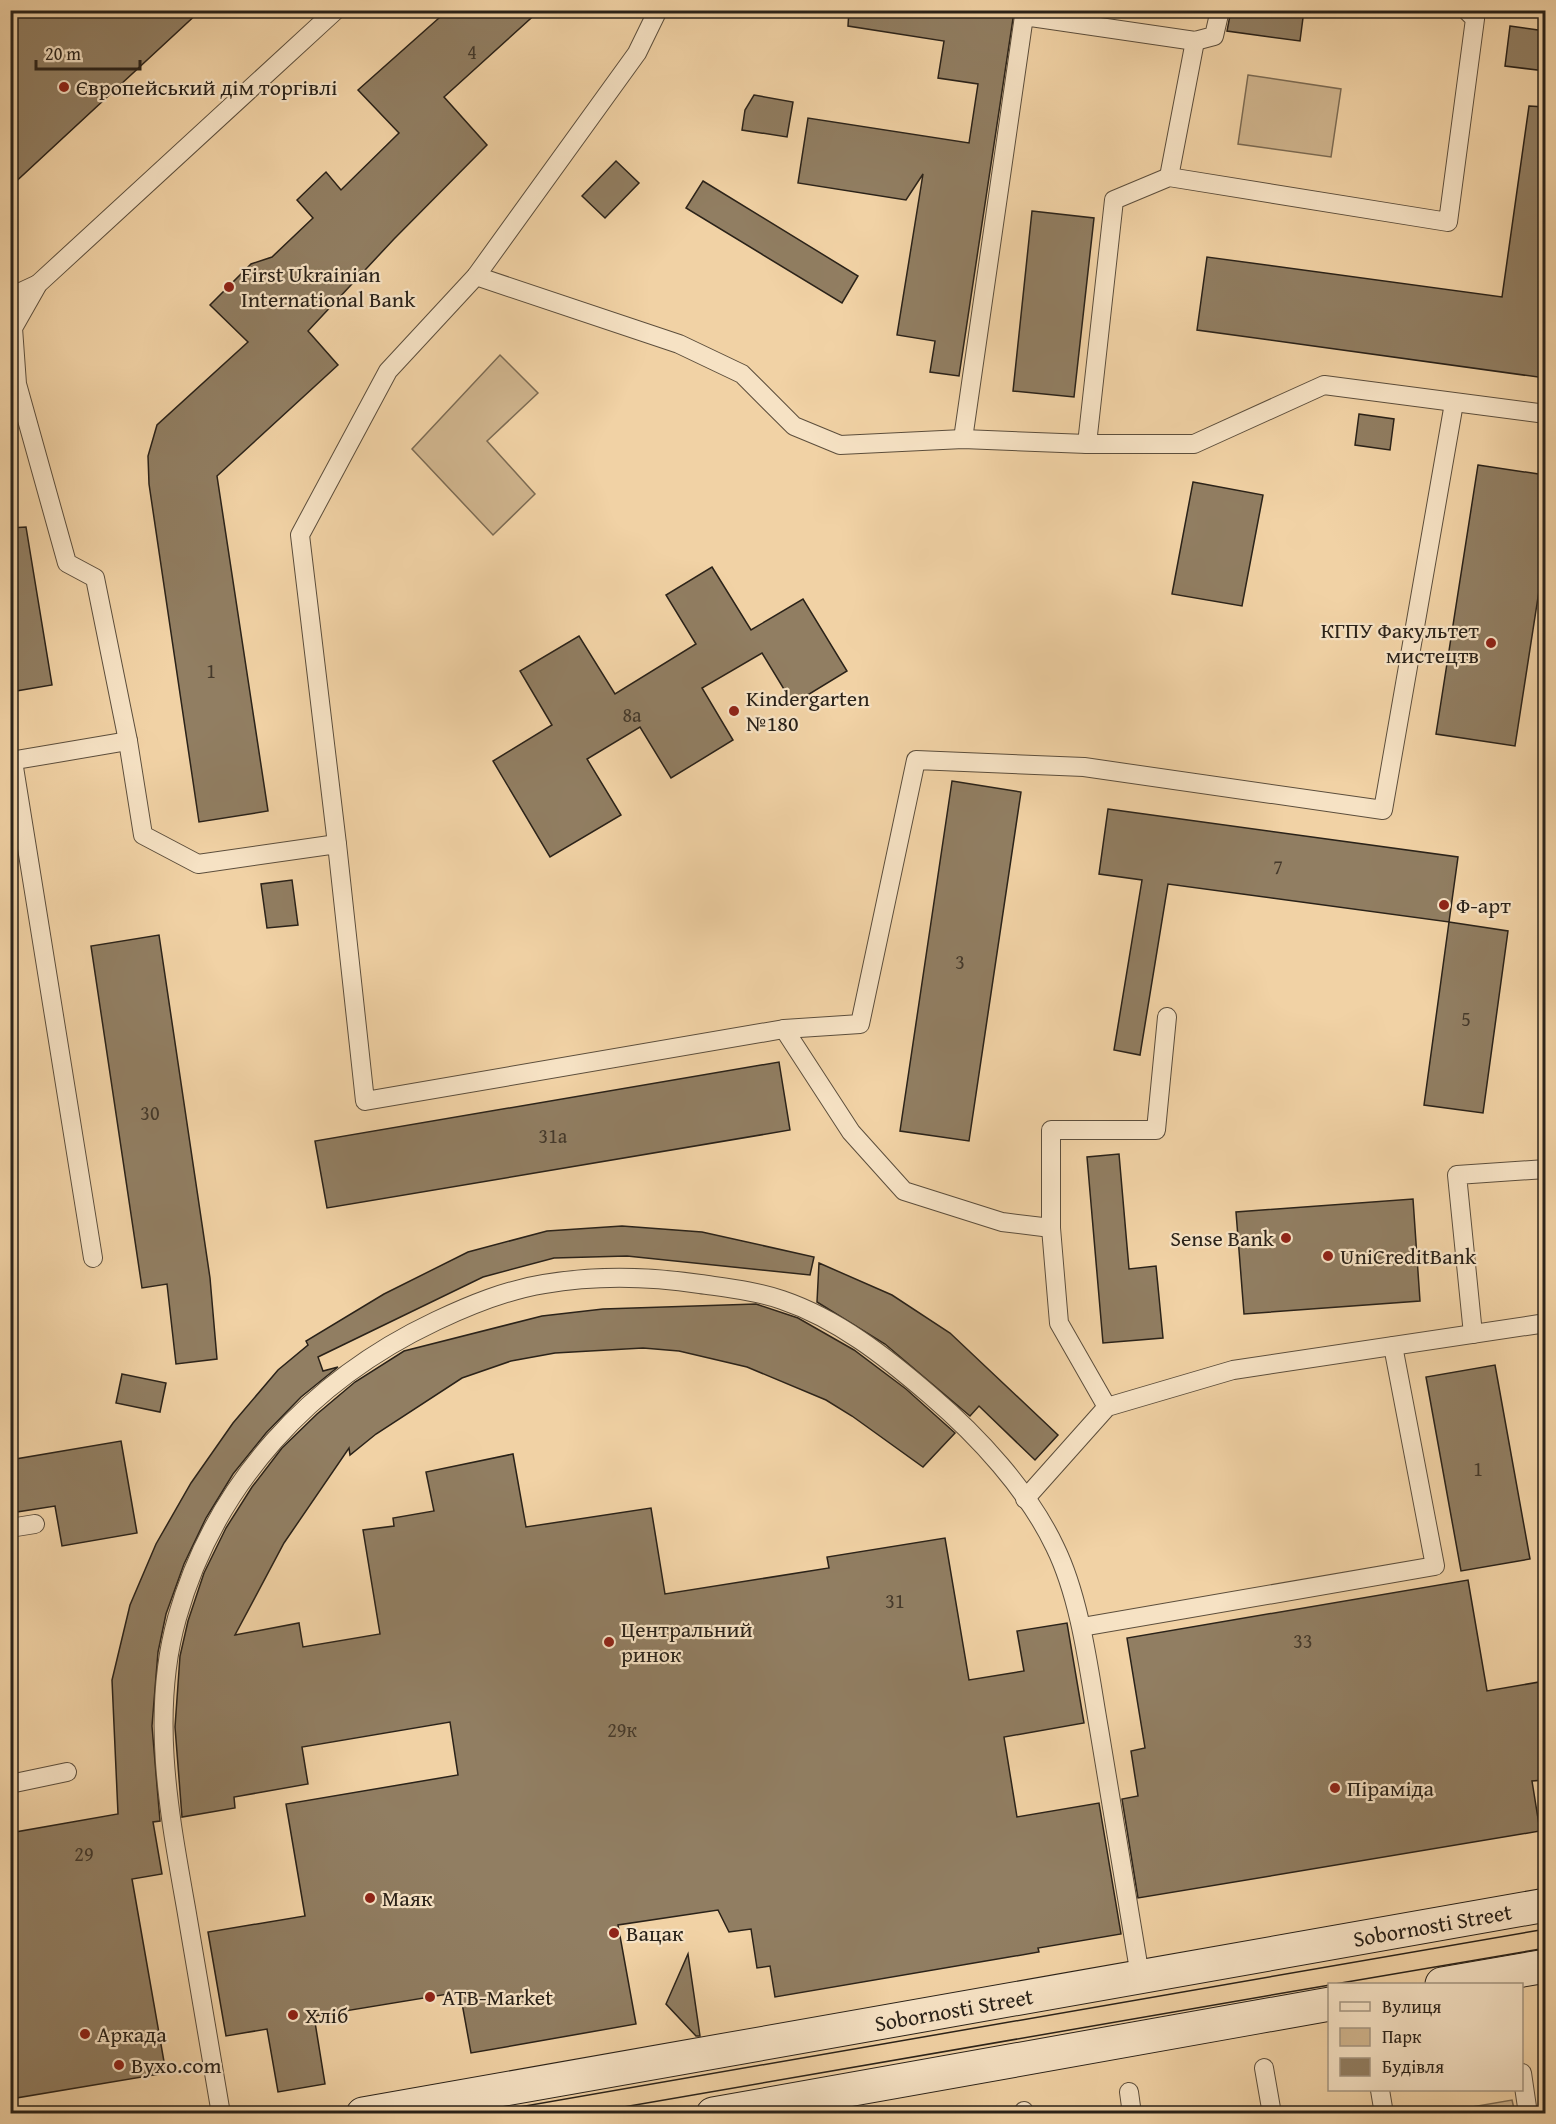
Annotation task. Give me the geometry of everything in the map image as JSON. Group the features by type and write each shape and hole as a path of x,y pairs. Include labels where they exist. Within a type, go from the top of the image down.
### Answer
{"main road":[{"name":"Sobornosti Street","path":"363,2114 1545,1905"},
{"path":"1448,1983 1545,1966"},
{"path":"713,2114 1328,2004"}],"lane":[{"path":"10,297 38,284 336,10"},
{"path":"658,10 637,53 476,276 388,371 300,535 365,1101 784,1029 860,1024 916,760 1084,767 1383,810 1454,403"},
{"path":"963,439 1024,16 1196,41 1214,36 1220,10"},
{"path":"1087,444 1114,200 1169,177 1448,222 1475,19 1466,10"},
{"path":"1169,177 1196,41"},
{"path":"476,276 679,344 742,374 794,426 840,445 963,439 1087,444 1194,444 1324,385 1545,414"},
{"path":"38,284 13,328 17,384 67,563 95,578 128,741 143,835 198,864 337,844"},
{"path":"93,1258 12,761 128,741"},
{"path":"1107,1407 1059,1323 1051,1228 1051,1130 1156,1130 1167,1017"},
{"path":"784,1029 851,1131 904,1191 1002,1222 1051,1228"},
{"path":"1473,1334 1457,1174 1545,1169"},
{"path":"221,2114 169,1810 164,1758 166,1679 176,1620 197,1562 223,1509 283,1429 314,1398 366,1358 415,1331 476,1303 539,1284 596,1277 654,1277 728,1288 780,1299 827,1319 896,1366 974,1432 1025,1499 1056,1548 1082,1628 1140,1977"},
{"path":"1025,1499 1107,1407 1233,1370 1545,1323"},
{"path":"1082,1628 1435,1566 1394,1346"},
{"path":"10,1528 35,1524"},
{"path":"10,1784 67,1772"},
{"path":"1264,2068 1272,2114"},
{"path":"1523,2085 1528,2114"},
{"path":"1380,2091 1384,2114"},
{"path":"1129,2092 1132,2114"}],"green space":[{"path":"1248,75 1341,89 1331,157 1238,144"},
{"path":"500,355 538,393 487,441 535,494 493,535 412,449"},
{"path":"1512,2100 1515,2113 1437,2113"}],"building":[{"name":"Європейський дім торгівлі","path":"10,10 201,10 10,187"},
{"path":"448,10 540,10 444,97 487,145 394,239 308,331 338,365 217,476 268,811 199,822 149,484 148,456 157,425 248,342 210,305 251,264 272,257 313,218 297,200 326,172 341,190 399,133 358,90"},
{"path":"849,10 1014,12 959,376 930,372 935,341 897,335 923,174 906,200 798,183 808,118 969,143 978,84 938,78 944,41 848,26"},
{"path":"1231,10 1304,10 1300,41 1227,31"},
{"path":"1510,26 1545,31 1545,71 1505,66"},
{"path":"754,95 793,102 787,137 742,130 745,110"},
{"path":"1529,106 1545,107 1545,378 1197,330 1207,257 1502,297"},
{"path":"616,161 639,183 605,218 582,196"},
{"path":"703,181 858,276 842,303 686,208"},
{"path":"1032,211 1094,218 1074,397 1013,391"},
{"path":"1359,414 1394,419 1390,450 1355,445"},
{"name":"КГПУ Факультет мистецтв","path":"1478,465 1545,475 1545,552 1515,746 1436,734"},
{"path":"1193,482 1263,495 1242,606 1172,594"},
{"path":"26,527 52,685 10,692 10,528"},
{"path":"712,567 751,630 803,599 847,671 793,704 762,653 702,688 733,740 671,778 640,727 587,759 621,815 550,857 493,761 552,725 520,671 579,636 615,694 696,644 666,595"},
{"path":"952,781 1021,792 969,1141 900,1131"},
{"path":"1108,809 1458,857 1449,922 1168,884 1140,1055 1114,1050 1142,880 1099,874"},
{"path":"292,880 298,925 267,928 261,884"},
{"path":"1449,922 1508,931 1483,1113 1424,1105"},
{"path":"159,935 210,1278 217,1359 176,1364 167,1284 142,1288 91,946"},
{"path":"779,1062 790,1130 327,1208 315,1141"},
{"path":"1119,1154 1129,1269 1156,1266 1163,1338 1103,1343 1087,1157"},
{"name":"UniCreditBank","path":"1413,1199 1420,1301 1244,1314 1236,1212"},
{"path":"622,1226 702,1232 814,1257 810,1275 627,1256 554,1258 483,1277 318,1357 323,1371 338,1367 301,1397 266,1433 233,1474 206,1518 184,1564 166,1614 158,1652 152,1726 160,1821 153,1822 162,1874 132,1879 166,2073 10,2099 10,1833 118,1814 112,1680 130,1605 156,1544 191,1483 233,1423 278,1370 308,1345 306,1341 384,1294 468,1252 547,1231"},
{"path":"819,1263 892,1295 950,1333 1058,1435 1035,1460 979,1406 970,1416 885,1344 817,1302"},
{"path":"756,1304 798,1318 854,1350 906,1389 955,1433 923,1467 826,1400 747,1367 679,1351 643,1348 555,1353 511,1361 462,1378 376,1434 350,1455 349,1448 284,1543 235,1635 299,1623 303,1647 380,1634 363,1530 394,1526 393,1518 434,1511 426,1472 513,1454 526,1527 651,1508 665,1594 829,1568 827,1557 945,1538 969,1680 1024,1671 1017,1631 1067,1623 1084,1723 1004,1737 1017,1817 1099,1803 1121,1934 1038,1948 1039,1952 775,1997 770,1966 757,1968 751,1929 729,1932 718,1910 618,1925 636,2024 471,2053 460,1992 314,2016 325,2084 278,2092 267,2029 226,2036 208,1932 305,1916 286,1804 458,1775 450,1722 302,1747 308,1784 234,1797 235,1808 182,1817 175,1727 180,1656 188,1621 204,1573 226,1528 252,1487 282,1448 355,1382 404,1351 542,1316 603,1309"},
{"path":"1495,1365 1530,1559 1461,1571 1426,1377"},
{"path":"122,1374 166,1383 160,1412 116,1403"},
{"path":"121,1441 137,1533 62,1546 55,1506 10,1513 10,1460"},
{"path":"1468,1580 1487,1691 1545,1681 1545,1780 1532,1781 1540,1831 1138,1898 1122,1799 1138,1796 1131,1751 1145,1748 1127,1638"},
{"path":"688,1954 700,2036 696,2036 666,2004"}],"tram line":[{"path":"479,2114 1546,1929"},
{"path":"1341,1983 1546,1948"},
{"path":"583,2114 1328,1985"}],"place":[{"name":"Європейський дім торгівлі","path":"64,87"},
{"name":"First Ukrainian International Bank","path":"229,287"},
{"name":"КГПУ Факультет мистецтв","path":"1491,643"},
{"name":"Kindergarten №180","path":"734,711"},
{"name":"Ф-арт","path":"1444,905"},
{"name":"Sense Bank","path":"1286,1238"},
{"name":"UniCreditBank","path":"1328,1256"},
{"name":"Центральний ринок","path":"609,1642"},
{"name":"Піраміда","path":"1335,1788"},
{"name":"Маяк","path":"370,1898"},
{"name":"Вацак","path":"614,1933"},
{"name":"ATB-Market","path":"430,1997"},
{"name":"Хліб","path":"293,2015"},
{"name":"Аркада","path":"85,2034"},
{"name":"Вухо.com","path":"119,2065"}]}
